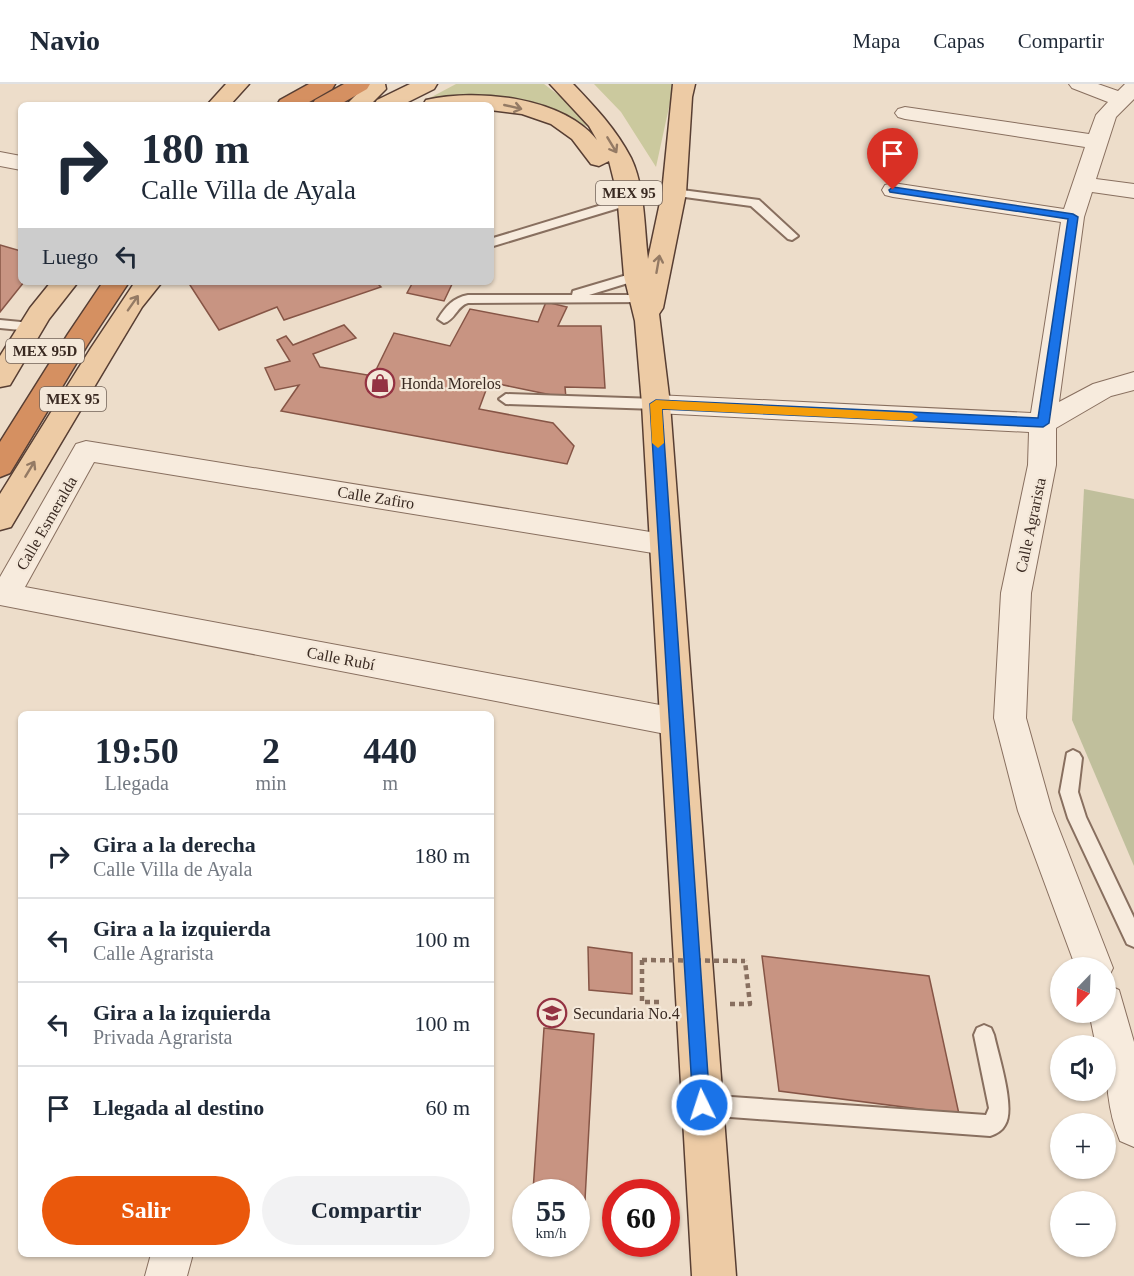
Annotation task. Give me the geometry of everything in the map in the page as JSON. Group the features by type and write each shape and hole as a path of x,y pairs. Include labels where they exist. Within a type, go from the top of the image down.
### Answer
{"highway":[{"path":"293,102 324,84"},
{"path":"328,102 359,84"},
{"name":"MEX 95D","path":"0,422 53,337 91,285"},
{"name":"MEX 95D","path":"0,466 77,340 114,285"}],"main road":[{"path":"227,95 249,84"},
{"path":"360,102 375,89 374,84"},
{"path":"391,102 426,84"},
{"name":"MEX 95","path":"561,84 598,123 620,159 630,203 636,267 645,310 656,404 714,1276"},
{"path":"578,84 594,97 624,131 640,154 658,189"},
{"name":"MEX 95","path":"645,310 663,236 658,189 684,84"},
{"path":"494,103 536,112 572,126 596,154 612,186 636,267"},
{"path":"0,378 31,327 63,285"},
{"name":"MEX 95","path":"0,519 133,302 147,285"}],"street":[{"path":"1079,84 1120,100 1134,119"},
{"name":"Calle Agrarista","path":"1091,957 1035,811 1010,718 1016,593 1042,465 1043,423 1073,217 1097,142 1120,100"},
{"path":"905,113 1097,142"},
{"path":"0,159 18,162"},
{"path":"1083,184 1134,191"},
{"path":"893,190 1073,217"},
{"path":"656,404 1043,423 1102,390 1134,381"},
{"name":"Calle Zafiro","path":"86,451 665,544"},
{"name":"Calle Esmeralda","path":"5,595 86,451"},
{"name":"Calle Rubí","path":"5,595 676,722"},
{"path":"1111,1023 1134,1127"},
{"path":"166,1276 171,1257"}],"lane":[{"path":"658,189 755,202 792,236"},
{"path":"494,242 618,204"},
{"path":"560,300 636,267"},
{"path":"444,319 459,302 468,299 560,300 645,310"},
{"path":"0,324 31,327"},
{"path":"506,399 656,404"},
{"path":"1074,758 1069,792 1077,818 1134,938"},
{"path":"702,1105 990,1126 998,1118 999,1108 984,1035"}],"path":[{"path":"642,1002 642,960 746,962 750,1004"}],"shaded area":[{"path":"456,84 544,84 565,100 588,127 548,108 509,99 467,96 424,101"},
{"path":"594,84 674,84 656,167 621,112"}],"green space":[{"path":"1084,489 1134,499 1134,866 1072,720"}],"building":[{"path":"0,245 18,250 18,285 22,285 0,312"},
{"path":"190,285 379,285 381,287 284,320 277,307 219,330"},
{"path":"411,285 452,285 444,301 407,293"},
{"name":"Honda Morelos","path":"546,302 567,307 558,326 601,326 605,388 565,387 566,398 489,382 479,409 553,423 574,446 567,464 281,411 299,385 275,390 265,368 290,361 277,340 286,336 293,345 344,325 356,338 313,354 320,367 373,376 394,333 450,346 470,309 538,322"},
{"path":"588,947 632,953 632,994 589,990"},
{"path":"762,956 929,976 959,1114 779,1091"},
{"path":"544,1028 594,1034 586,1179 534,1179"}],"slow traffic":[{"path":"658,443 656,404 912,417"}],"place":[{"name":"Honda Morelos","path":"380,383"},
{"name":"Secundaria No.4","path":"552,1013"}],"route":[{"path":"702,1105 656,404 1043,423 1073,217 893,190"}]}
